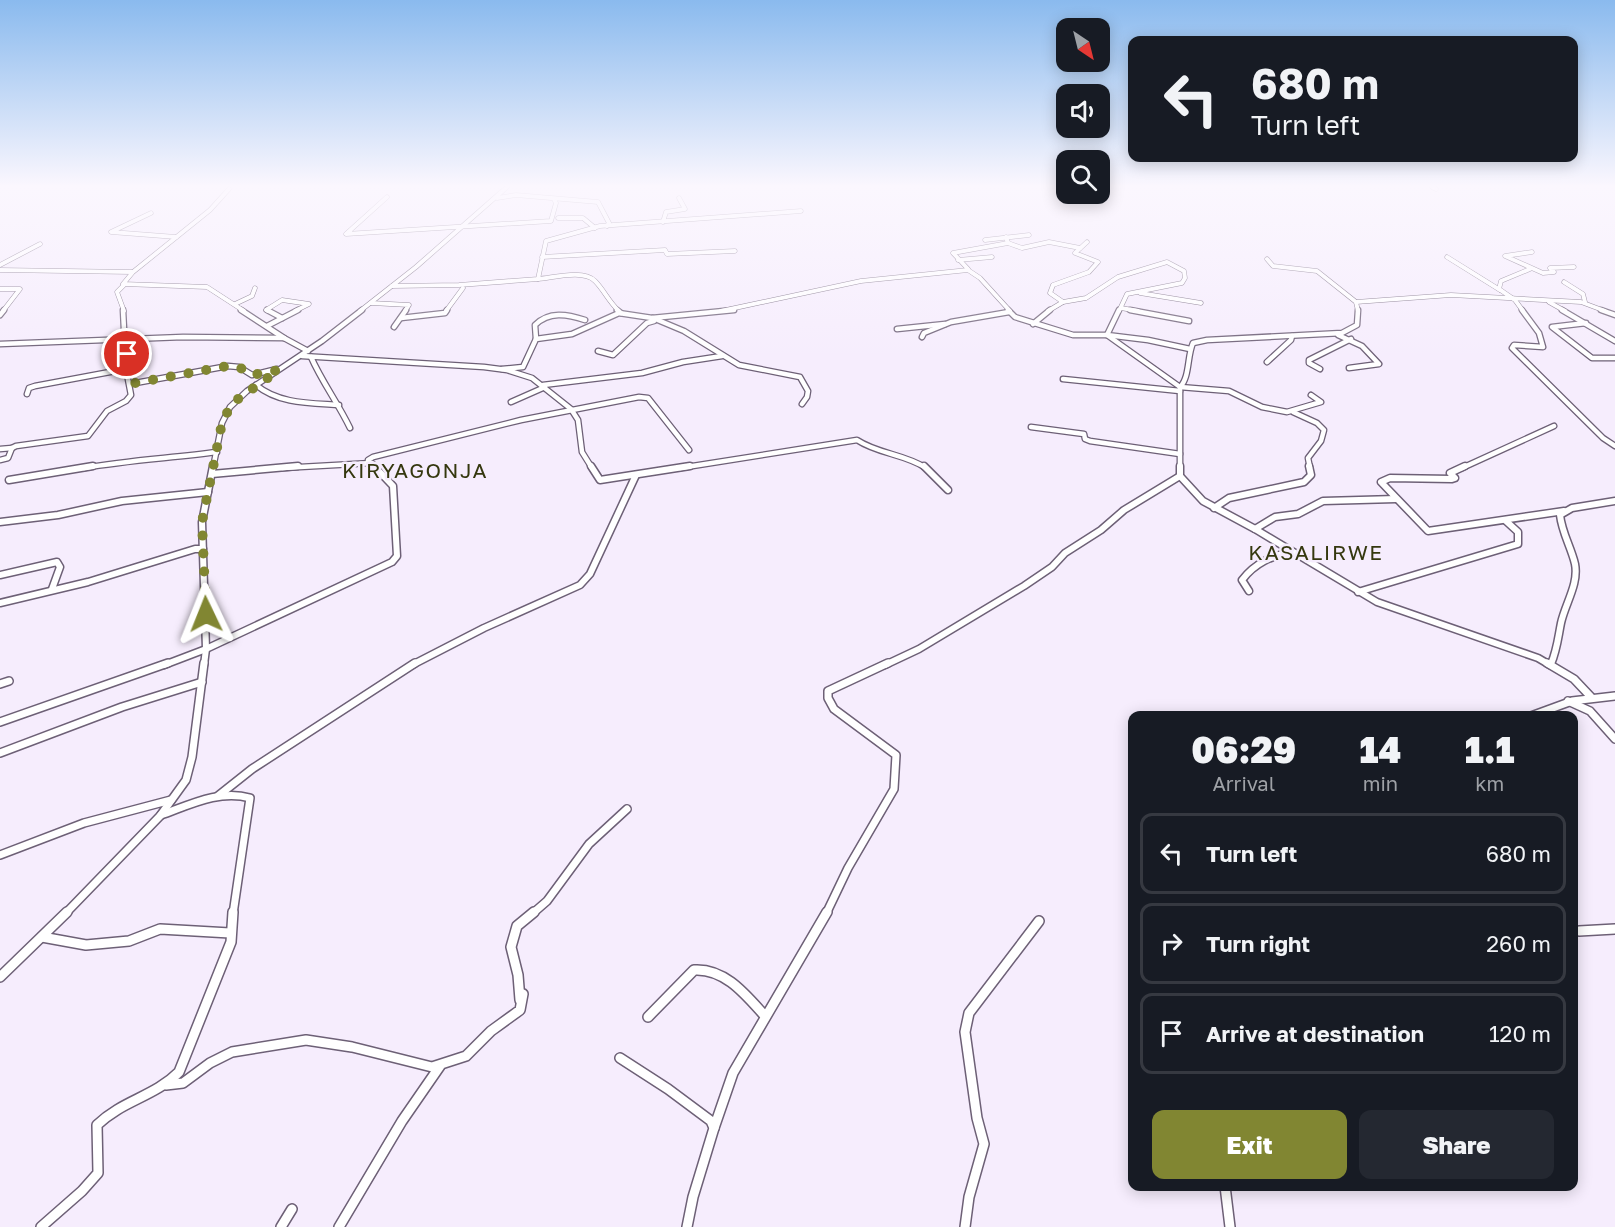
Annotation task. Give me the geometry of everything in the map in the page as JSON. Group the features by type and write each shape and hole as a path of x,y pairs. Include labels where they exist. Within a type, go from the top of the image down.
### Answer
{"street":[{"path":"0,268 40,244"},
{"path":"0,449 87,436 107,411 129,399 125,315 117,292 133,272 167,244"},
{"path":"310,354 442,244"},
{"path":"538,279 546,244"},
{"path":"1001,244 954,254 958,261 980,278 1015,317 1073,335 1107,335 1148,340 1190,349"},
{"path":"1012,244 1022,248 1039,244"},
{"path":"1061,244 1080,248"},
{"path":"1063,302 1050,293 1053,285 1081,277 1098,262 1075,253 1084,244"},
{"path":"542,257 665,250 667,254 735,251"},
{"path":"1532,252 1505,256 1530,269 1546,274 1554,272 1550,268 1574,267"},
{"path":"958,261 992,256"},
{"path":"1447,257 1515,300 1539,333 1543,347 1515,345 1512,348 1603,438 1615,446"},
{"path":"1267,259 1273,266 1320,272 1356,302 1359,317 1354,328 1346,332 1193,343 1185,382 1180,389 1180,476 1203,501 1255,529 1358,592 1389,608 1520,651 1551,664 1574,679 1591,697"},
{"path":"1033,324 1054,306 1086,298 1118,277 1164,262 1184,271 1185,278 1182,283 1127,294 1107,335"},
{"path":"0,268 133,272"},
{"path":"1500,290 1501,282 1530,269"},
{"path":"0,274 7,270"},
{"path":"536,339 572,334 621,314 652,318 733,310 803,292 879,278 968,270"},
{"path":"391,286 459,285 584,275 594,280 608,301 621,314"},
{"path":"1564,282 1584,294 1585,302"},
{"path":"124,285 204,286 235,304 310,354 319,376 339,405 350,428"},
{"path":"235,304 252,296 255,288"},
{"path":"401,318 445,313 463,288"},
{"path":"0,289 20,289 0,315"},
{"path":"1133,292 1201,303"},
{"path":"1356,302 1451,295 1585,302 1615,315"},
{"path":"267,326 309,304 282,300 266,311 282,318"},
{"path":"1546,300 1615,341"},
{"path":"370,303 410,305 394,327"},
{"path":"1121,308 1189,321"},
{"path":"897,328 945,324 1009,312"},
{"path":"0,977 160,816 186,780 192,757 206,649 202,522 225,415 238,399 301,356 310,354 517,369 523,367 536,339 535,325 542,319 563,314 585,320"},
{"path":"652,318 684,331 722,356 748,367 801,377 807,382 810,390 808,399 802,404"},
{"path":"598,351 613,355 647,322 658,322"},
{"path":"1586,323 1552,327 1594,359 1615,358"},
{"path":"922,338 924,333 941,328 945,324"},
{"path":"1326,333 1351,339 1370,352 1379,364 1349,368"},
{"path":"1107,335 1180,389"},
{"path":"1267,362 1291,340 1292,336"},
{"path":"0,344 126,338 284,338"},
{"path":"1320,369 1309,363 1309,360 1351,339"},
{"path":"511,402 544,386 642,373 683,362 722,356"},
{"path":"130,384 228,366 239,367 252,375 279,370"},
{"path":"27,394 29,388 35,386 126,369"},
{"path":"502,369 532,378 571,409 578,420 582,452 598,478 603,480 857,440 880,453 895,454 925,466 938,484 948,490"},
{"path":"1063,380 1229,391 1262,408 1293,411 1317,423 1324,430 1321,441 1308,458 1311,475 1304,482 1229,498 1214,508"},
{"path":"256,385 268,395 304,404 339,405"},
{"path":"1293,411 1321,402 1311,395"},
{"path":"368,464 368,460 373,457 571,409 646,397 689,450"},
{"path":"1554,426 1450,473 1455,478 1452,479 1384,479 1381,482 1428,531 1506,521 1615,501"},
{"path":"1031,428 1084,434 1084,439 1090,441 1180,454"},
{"path":"0,460 8,458 12,448"},
{"path":"9,480 130,460 166,459 217,452"},
{"path":"0,722 105,687 206,649 396,559 393,486 384,479 374,465 320,464 212,474"},
{"path":"216,798 252,769 408,667 484,628 580,585 590,574 636,475"},
{"path":"687,1227 693,1197 729,1082 765,1016 836,897 848,868 894,789 896,755 834,709 828,698 828,691 919,649 1024,586 1053,567 1065,553 1118,517 1121,512 1180,476"},
{"path":"0,522 58,515 122,501 208,492"},
{"path":"1255,529 1275,517 1298,514 1323,501 1396,499"},
{"path":"1551,664 1558,647 1561,623 1576,577 1575,564 1561,526 1560,514 1564,511"},
{"path":"1358,592 1518,544 1518,532 1506,521"},
{"path":"0,603 82,583 191,550 203,549"},
{"path":"1249,591 1242,580 1249,570 1268,558 1292,552"},
{"path":"0,575 57,562 60,567 52,589"},
{"path":"0,684 9,681"},
{"path":"0,753 122,707 202,682"},
{"path":"1540,711 1567,700 1615,696"},
{"path":"1567,700 1590,711 1615,739"},
{"path":"160,816 216,798 245,795 250,798 251,803 230,933 231,942 179,1072 166,1085"},
{"path":"0,855 28,843 146,804 171,800"},
{"path":"520,1010 518,975 512,947 517,926 547,900 589,844 627,809"},
{"path":"965,1227 969,1197 984,1144 977,1118 965,1032 969,1013 1039,921"},
{"path":"42,937 86,945 129,941 160,929 230,933"},
{"path":"1579,931 1615,929"},
{"path":"648,1017 694,970 704,967 743,992 765,1016"},
{"path":"41,1227 82,1191 98,1173 96,1135 97,1125 102,1119 112,1111 166,1085 183,1083 210,1063 232,1052 306,1040 352,1047 396,1060 432,1067 440,1066 466,1056 491,1031 520,1010 523,994"},
{"path":"620,1058 668,1089 711,1121 714,1128"},
{"path":"339,1227 402,1121 440,1066"},
{"path":"1226,1191 1230,1227"},
{"path":"281,1227 292,1209"}],"district":[{"name":"KIRYAGONJA","path":"415,470"},
{"name":"KASALIRWE","path":"1316,552"}],"route":[{"path":"127,354 126,369 130,384 228,366 239,367 249,375 279,370 238,399 230,407 222,423 202,522 206,614"}]}
